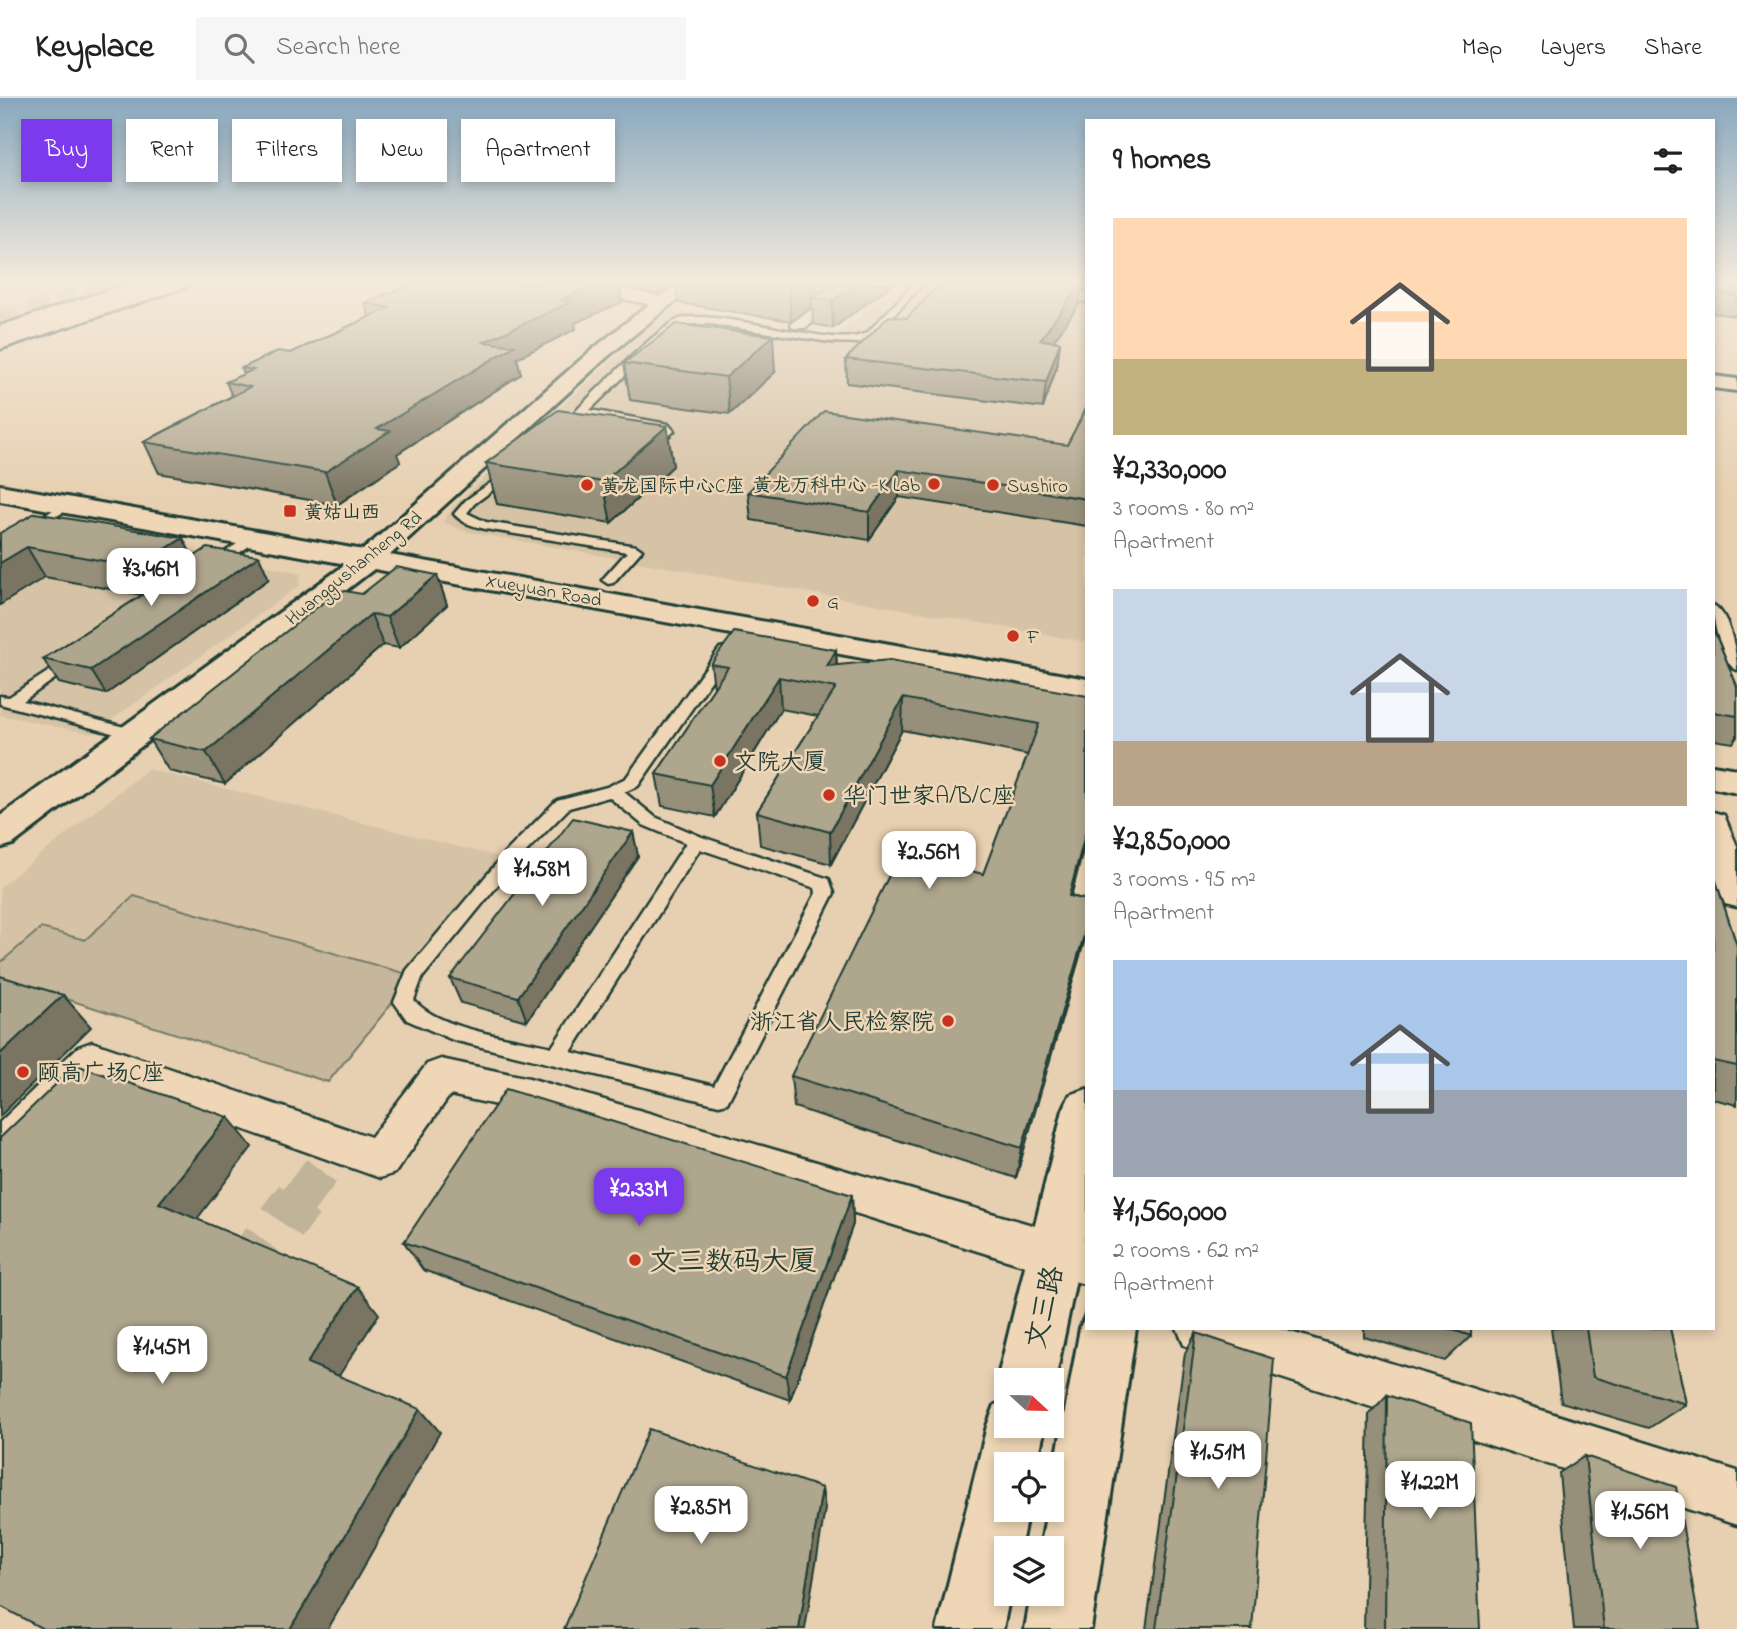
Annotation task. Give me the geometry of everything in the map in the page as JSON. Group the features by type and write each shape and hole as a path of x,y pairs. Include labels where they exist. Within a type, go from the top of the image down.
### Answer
{"main road":[{"name":"Huanggushanheng Rd","path":"0,835 381,549 600,354"},
{"path":"1715,382 1737,385"},
{"name":"Xueyuan Road","path":"0,475 381,549 743,626 1085,689"},
{"name":"Xueyuan Road","path":"0,493 254,537 381,549 608,580 1085,667"},
{"path":"1715,776 1737,781"},
{"path":"1715,803 1737,808"},
{"name":"文三路","path":"1031,1368 1071,1258 1085,1128"},
{"path":"1058,1629 1108,1330"},
{"path":"970,1629 994,1522"}],"street":[{"path":"1715,829 1737,895"},
{"path":"0,1150 92,1059 331,1158 380,1159 441,1076 529,1095 1071,1258"},
{"path":"1206,1330 1737,1498"}],"lane":[{"path":"553,441 642,354"},
{"path":"582,412 664,426 669,431 643,454"},
{"path":"522,464 470,502 460,514 468,520 485,525 636,550 608,580"},
{"path":"0,547 69,505"},
{"path":"196,576 254,537"},
{"path":"1715,615 1737,666"},
{"path":"612,791 649,821 696,841 823,884 825,893 719,1096 453,1032 414,1014 404,1002 414,975 513,855 563,804 612,791 632,782 743,626"},
{"path":"5,700 80,654"},
{"path":"5,700 135,734"},
{"path":"557,1056 696,841"}],"shaded area":[{"path":"619,354 1085,354 1085,642 463,531 443,522 453,507"},
{"path":"49,526 289,570 301,574 299,586 92,734 0,715 0,555"},
{"path":"148,769 508,859 328,1082 0,978 0,887"},
{"path":"134,896 414,976 328,1082 0,978 0,963 41,928 85,940"}],"building":[{"path":"271,354 500,354 377,429 390,431 325,472 144,442 250,387 226,382 253,370 242,368"},
{"path":"635,354 752,354 726,377 624,363"},
{"path":"851,354 1056,354 1046,382 846,359"},
{"path":"558,410 667,426 603,482 486,463"},
{"path":"824,411 1067,445 1085,411 1085,499 899,470 869,512 748,492"},
{"path":"35,513 183,538 137,567 27,547 0,563 0,533"},
{"path":"207,548 259,556 91,670 43,659 167,579 162,578"},
{"path":"396,567 437,575 387,617 371,614 206,752 149,739 339,590 362,594"},
{"path":"734,632 836,650 827,666 890,660 1085,696 1085,835 1069,896 1085,900 1085,932 1022,1148 791,1076 900,853 983,874 1039,724 903,698 830,832 757,812 836,688 779,677 710,785 656,774 728,667 711,664"},
{"path":"1715,633 1737,686 1737,716 1715,712"},
{"path":"573,818 633,832 518,997 450,978"},
{"path":"1715,878 1737,946 1737,1066 1715,1061"},
{"path":"0,976 63,995 0,1054"},
{"path":"76,1065 228,1117 159,1203 358,1287 307,1363 420,1409 290,1629 43,1629 0,1606 0,1138"},
{"name":"文三数码大厦","path":"506,1089 852,1195 786,1376 404,1242"},
{"path":"1453,1330 1471,1330 1471,1336"},
{"path":"1586,1330 1670,1330 1686,1404 1593,1377"},
{"path":"1196,1333 1274,1359 1252,1629 1156,1629"},
{"path":"1387,1395 1471,1423 1480,1629 1385,1629"},
{"path":"649,1429 822,1488 799,1629 564,1629"},
{"path":"1585,1456 1676,1487 1700,1629 1604,1629"}],"tunnel":[{"path":"298,1201 322,1170"},
{"path":"236,1282 299,1200"}],"place":[{"name":"黄龙万科中心 -K Lab","path":"934,484"},
{"name":"黄龙国际中心C座","path":"587,485"},
{"name":"Sushiro","path":"993,485"},
{"name":"黄姑山西","path":"290,511"},
{"name":"G","path":"813,601"},
{"name":"F","path":"1013,636"},
{"name":"文院大厦","path":"720,761"},
{"name":"华门世家A/B/C座","path":"829,795"},
{"name":"浙江省人民检察院","path":"948,1021"},
{"name":"颐高广场C座","path":"23,1072"},
{"name":"文三数码大厦","path":"635,1260"}]}
